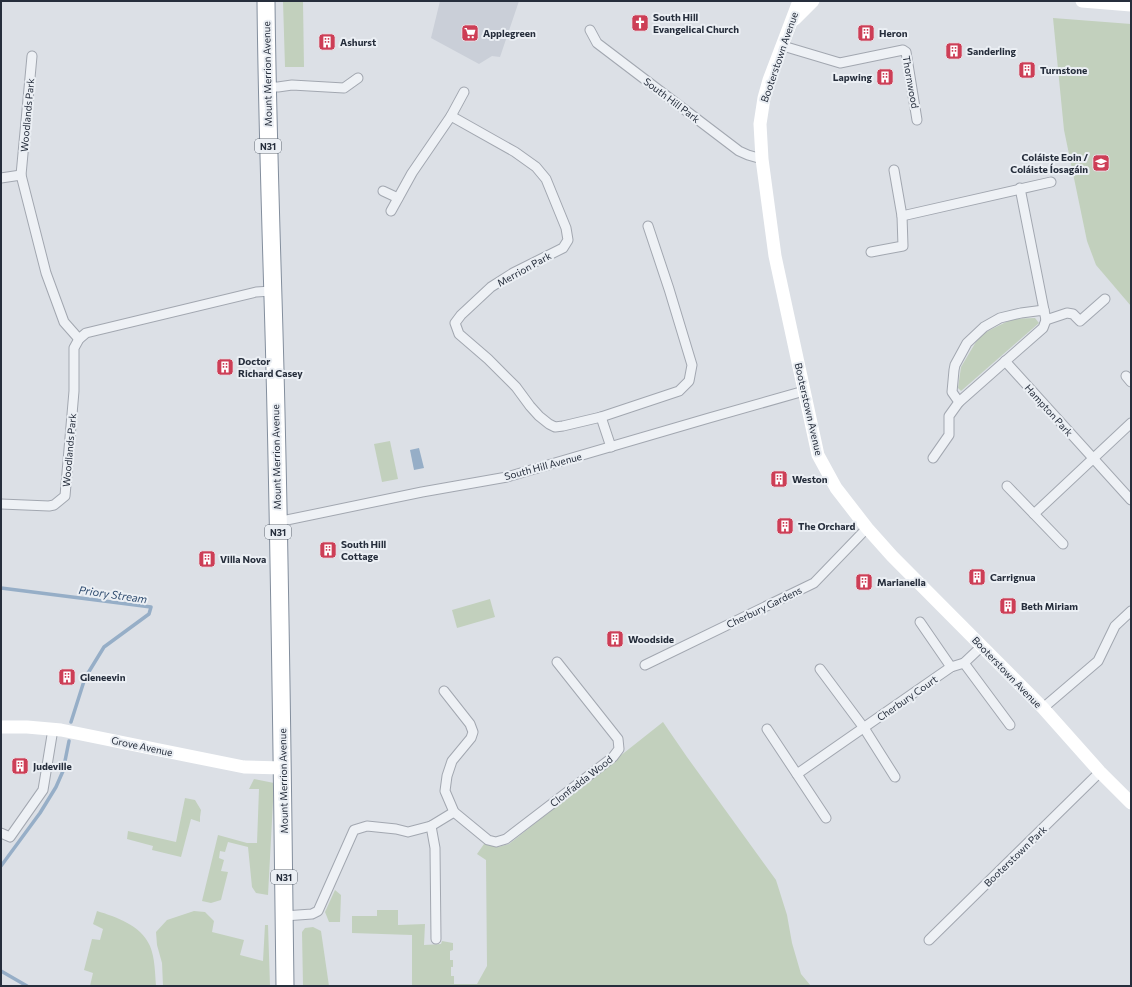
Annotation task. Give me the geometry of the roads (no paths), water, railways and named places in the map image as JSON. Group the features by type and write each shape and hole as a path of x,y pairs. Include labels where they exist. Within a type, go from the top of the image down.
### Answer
{"highway":[{"name":"Mount Merrion Avenue","path":"266,1 283,768 285,986"}],"street":[{"path":"790,1 790,24"},
{"name":"Booterstown Avenue","path":"799,1 769,80 761,111 760,124 762,159 775,256 818,454 836,488 892,556 1042,708 1100,772 1131,803"},
{"path":"790,24 813,1"},
{"path":"1082,1 1131,5"},
{"name":"South Hill Park","path":"590,30 598,43 739,151 762,159"},
{"name":"Thornwood","path":"783,46 840,63 903,50 906,52 917,120"},
{"name":"Woodlands Park","path":"1,504 49,506 54,505 65,496 74,391 74,348 79,339 64,322 46,273 21,175 32,56"},
{"path":"267,87 292,85 344,88 358,78"},
{"path":"391,211 412,173 451,116 464,92"},
{"name":"Merrion Park","path":"451,116 536,166 546,179 566,228 568,240 562,248 513,273 492,287 461,315 455,323 459,334 488,359 516,387 530,406 549,424 555,427 601,417 679,391 689,381 692,365 670,289 648,226"},
{"path":"871,252 903,246 902,216 894,170"},
{"path":"1,178 21,175"},
{"path":"902,216 1051,182"},
{"path":"933,458 949,435 949,416 959,402 1043,328 1045,315 1020,188"},
{"path":"383,191 398,198"},
{"path":"79,339 86,333 256,292 272,291"},
{"path":"959,402 952,392 955,365 967,343 984,327 1000,318 1020,313 1045,315 1067,313 1073,314 1080,321 1105,299"},
{"name":"Hampton Park","path":"1005,362 1131,500"},
{"name":"South Hill Avenue","path":"277,522 507,476 804,391"},
{"path":"601,417 611,447"},
{"path":"1034,514 1131,423"},
{"path":"1007,486 1063,544"},
{"name":"Cherbury Gardens","path":"645,665 814,583 868,528"},
{"path":"1042,708 1098,661 1116,626 1131,611"},
{"path":"920,622 950,667"},
{"name":"Cherbury Court","path":"797,774 950,667 964,663 982,646"},
{"name":"Clonfadda Wood","path":"444,691 470,724 473,732 471,738 452,761 447,776 445,791 454,812 488,840 496,842 506,839 613,757 619,749 618,740 557,662"},
{"path":"964,663 1010,725"},
{"path":"820,668 864,728 895,778"},
{"name":"Grove Avenue","path":"1,727 53,729 244,767 283,768"},
{"path":"1,833 10,837 43,790 53,729"},
{"path":"767,729 826,818"},
{"name":"Booterstown Park","path":"929,940 1100,772"},
{"path":"284,916 312,914 318,911 354,830 366,826 396,829 408,832 431,826 454,812"},
{"path":"431,826 435,854 436,939"}],"water":[{"path":"419,448 424,468 414,470 410,450"}],"waterway":[{"name":"Priory Stream","path":"1,588 151,607 149,614 104,647 85,678 71,722"},
{"name":"Priory Stream","path":"1,866 40,813 56,787 63,771 69,741"},
{"name":"Priory Stream","path":"1,971 27,986"}],"place":[{"name":"South Hill Evangelical Church","path":"640,23"},
{"name":"Applegreen","path":"470,33"},
{"name":"Heron","path":"866,33"},
{"name":"Ashurst","path":"327,42"},
{"name":"Sanderling","path":"954,51"},
{"name":"Turnstone","path":"1027,70"},
{"name":"Lapwing","path":"885,77"},
{"name":"Coláiste Eoin / Coláiste Íosagáin","path":"1101,163"},
{"name":"Doctor Richard Casey","path":"225,367"},
{"name":"Weston","path":"779,479"},
{"name":"The Orchard","path":"785,526"},
{"name":"South Hill Cottage","path":"328,550"},
{"name":"Villa Nova","path":"207,559"},
{"name":"Carrignua","path":"977,577"},
{"name":"Marianella","path":"864,582"},
{"name":"Beth Miriam","path":"1008,606"},
{"name":"Woodside","path":"615,639"},
{"name":"Gleneevin","path":"67,677"},
{"name":"Judeville","path":"20,766"}]}
